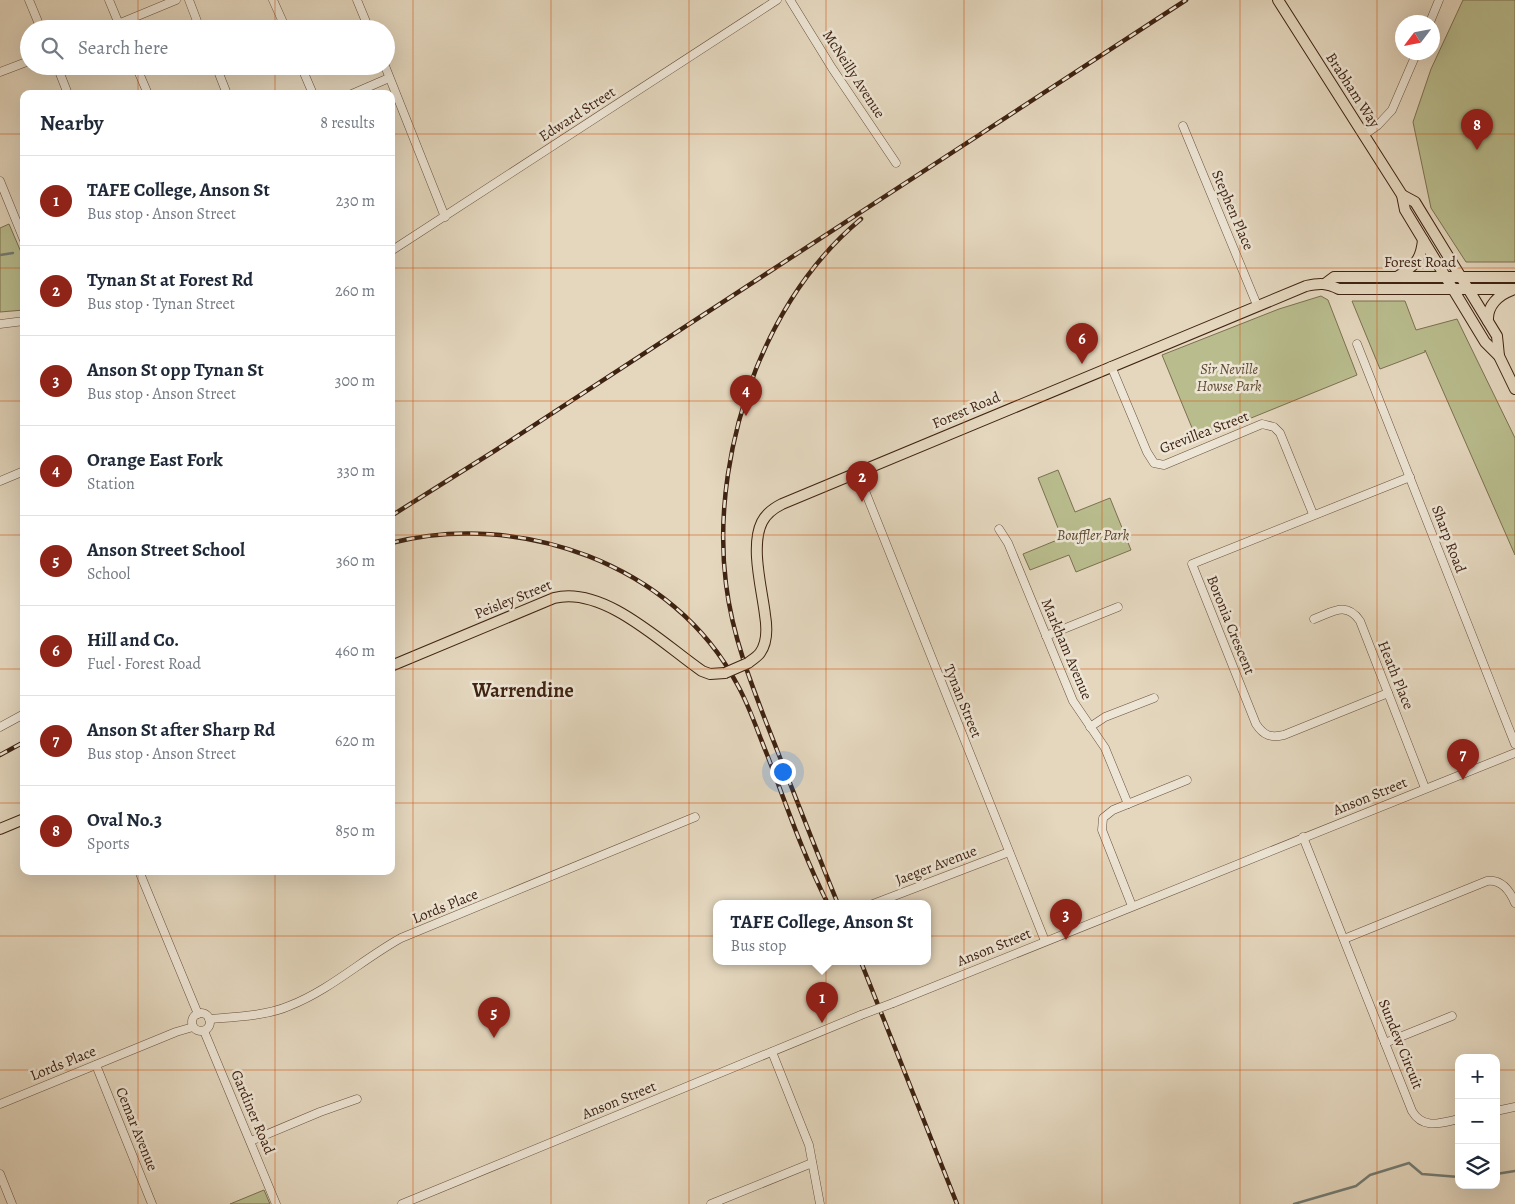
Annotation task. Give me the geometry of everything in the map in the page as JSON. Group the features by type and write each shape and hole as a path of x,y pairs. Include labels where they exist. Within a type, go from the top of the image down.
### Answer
{"main road":[{"name":"Brabham Way","path":"1278,0 1402,195 1405,210 1484,342 1499,356 1515,388"},
{"name":"Brabham Way","path":"1402,195 1415,202 1488,321 1497,336 1499,356"},
{"path":"1396,277 1413,266 1421,255 1423,240"},
{"name":"Forest Road","path":"1326,283 1334,277 1515,277"},
{"name":"Forest Road","path":"748,663 760,653 766,635 757,545 762,522 768,514 782,504 856,471 1306,286 1320,282 1339,289 1515,289"},
{"path":"1488,321 1488,312 1494,301 1506,292 1515,289"},
{"name":"Peisley Street","path":"395,664 554,598 570,595 588,598 628,617 646,628 702,671 710,674 725,673 748,663"},
{"path":"0,829 20,821"}],"street":[{"path":"30,0 38,20"},
{"path":"109,0 117,20"},
{"path":"133,20 176,0"},
{"path":"189,0 197,20"},
{"path":"273,0 282,20"},
{"path":"357,0 365,20"},
{"name":"Edward Street","path":"395,248 777,0"},
{"name":"McNeilly Avenue","path":"790,0 832,68 896,162"},
{"path":"1433,15 1439,0"},
{"path":"1364,135 1378,125 1392,110 1414,60"},
{"path":"0,72 20,64"},
{"path":"61,75 66,90"},
{"path":"140,75 146,90"},
{"path":"220,75 225,90"},
{"path":"305,75 311,90"},
{"path":"388,75 394,90"},
{"path":"361,90 389,78"},
{"path":"395,93 445,216"},
{"name":"Stephen Place","path":"1183,126 1258,305"},
{"path":"0,181 20,225"},
{"path":"0,324 20,322"},
{"name":"Sharp Road","path":"1357,344 1515,744"},
{"name":"Grevillea Street","path":"1112,366 1147,452 1154,463 1164,465 1262,424 1274,427 1280,433 1313,514"},
{"name":"Tynan Street","path":"856,471 1045,941"},
{"path":"0,481 20,473"},
{"name":"Boronia Crescent","path":"1388,693 1284,735 1266,736 1256,724 1192,564 1313,514 1410,477"},
{"name":"Markham Avenue","path":"999,529 1008,542 1072,701 1108,754 1128,804"},
{"path":"1046,636 1118,607"},
{"name":"Heath Place","path":"1314,619 1342,609 1349,610 1355,614 1360,622 1425,788"},
{"path":"1090,727 1105,717 1154,698"},
{"path":"0,727 20,716"},
{"name":"Anson Street","path":"402,1204 862,1015 1515,753"},
{"path":"1132,906 1102,830 1103,818 1108,813 1187,780"},
{"name":"Lords Place","path":"209,1019 250,1015 288,1007 323,989 379,950 401,938 695,817"},
{"name":"Sundew Circuit","path":"1303,837 1416,1117 1429,1124 1455,1121"},
{"name":"Jaeger Avenue","path":"883,900 1009,852"},
{"path":"141,875 198,1014"},
{"path":"1344,939 1487,881 1499,882 1505,886 1515,903"},
{"path":"198,1014 203,1014 209,1019 210,1025 204,1031 196,1031 192,1027 193,1018 198,1014"},
{"path":"1385,1043 1452,1016"},
{"name":"Lords Place","path":"0,1104 192,1027"},
{"name":"Gardiner Road","path":"204,1031 276,1204"},
{"path":"772,1052 809,1145 820,1204"},
{"name":"Cemar Avenue","path":"96,1065 152,1204"},
{"path":"251,1141 320,1112 358,1099"},
{"path":"1500,1110 1515,1107"},
{"path":"711,1204 812,1163"},
{"path":"0,1174 12,1204"},
{"path":"423,1196 426,1204"}],"green space":[{"path":"1463,0 1515,0 1515,262 1466,262 1431,208 1413,122 1431,69 1435,60 1440,60 1440,50"},
{"path":"9,224 20,250 20,310 0,312 0,228"},
{"name":"Sir Neville Howse Park","path":"1321,296 1328,300 1357,375 1197,440 1162,355 1279,309"},
{"path":"1352,301 1405,301 1416,330 1457,319 1515,438 1515,555 1425,350 1425,352 1380,369"},
{"name":"Bouffler Park","path":"1058,470 1075,512 1110,498 1131,550 1076,572 1069,555 1030,570 1023,554 1062,538 1038,478"},
{"path":"264,1190 270,1204 230,1204"}],"waterway":[{"path":"0,255 13,253"},
{"path":"1294,1204 1356,1186 1370,1175 1409,1163 1422,1174 1455,1177"},
{"path":"1500,1173 1515,1171"}],"railway":[{"path":"395,513 496,450 1186,0"},
{"path":"836,900 746,668 729,606 723,529 728,475 739,421 765,348 787,307 813,269 828,251 861,219"},
{"path":"395,542 440,535 490,534 540,541 588,556 634,578 674,607 709,642 742,693 803,850 826,900"},
{"path":"0,755 20,744"},
{"path":"862,965 957,1204"}],"place":[{"name":"Oval No.3","path":"1477,150"},
{"name":"Hill and Co.","path":"1082,364"},
{"name":"Orange East Fork","path":"746,416"},
{"name":"Tynan St at Forest Rd","path":"862,502"},
{"name":"Anson St after Sharp Rd","path":"1463,780"},
{"name":"Anson St opp Tynan St","path":"1066,940"},
{"name":"TAFE College, Anson St","path":"822,1023"},
{"name":"Anson Street School","path":"494,1038"}],"district":[{"name":"Warrendine","path":"523,690"}]}
